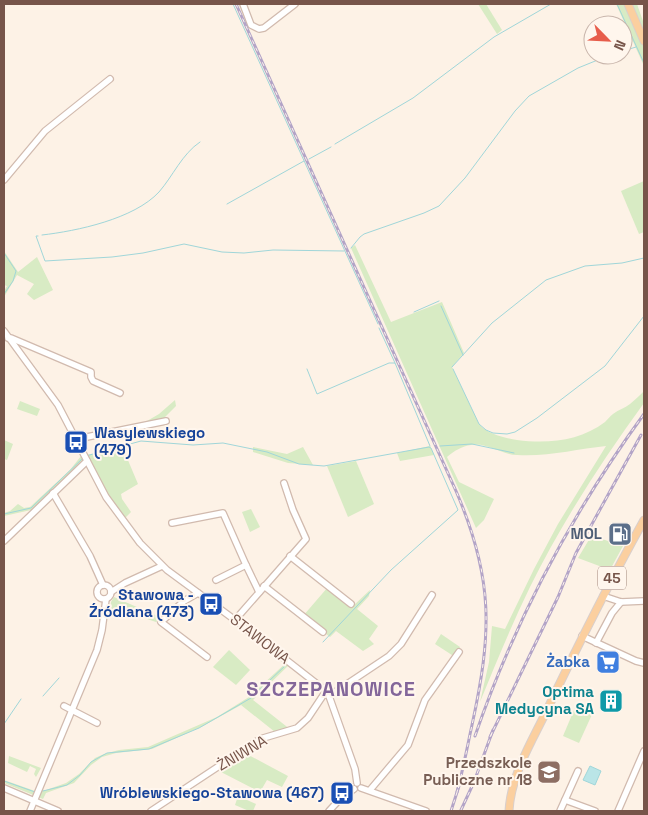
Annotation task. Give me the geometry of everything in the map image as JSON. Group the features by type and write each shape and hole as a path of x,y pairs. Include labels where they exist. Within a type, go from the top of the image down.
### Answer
{"main road":[{"path":"628,4 644,42"},
{"name":"45","path":"509,811 510,795 514,780 582,636 644,520"}],"street":[{"path":"242,4 251,24 259,28 264,28 295,4"},
{"path":"4,180 45,131 110,79"},
{"name":"STAWOWA","path":"4,331 58,405 106,497 140,543 162,566 327,694"},
{"path":"8,338 91,372 93,381 120,393"},
{"path":"77,439 166,421"},
{"path":"4,541 87,461"},
{"path":"234,620 306,539 284,483"},
{"path":"53,493 106,587 109,597 104,599"},
{"path":"172,523 223,513 259,592"},
{"path":"290,556 351,604"},
{"path":"216,580 246,565"},
{"path":"30,811 97,650 104,614 104,599 96,592 106,587 124,583 162,566"},
{"path":"264,586 323,632"},
{"path":"198,593 184,601 161,622 206,657"},
{"path":"357,787 355,769 327,694 389,656 402,644 432,595"},
{"path":"603,596 621,602 644,601"},
{"path":"596,643 612,613 621,602"},
{"path":"582,636 644,663"},
{"path":"370,790 408,746 425,700 459,652"},
{"name":"ŻNIWNA","path":"151,811 260,739 297,728 308,718 327,694"},
{"path":"64,706 97,722"},
{"path":"618,811 644,751"},
{"path":"560,811 578,771"},
{"path":"329,811 340,799 357,787 426,811"},
{"path":"4,788 58,811"},
{"path":"565,800 595,811"}],"green space":[{"path":"478,4 486,4 502,30 497,34"},
{"path":"616,4 637,4 644,24 644,66 633,42 633,15 621,15"},
{"path":"644,181 644,232 639,234 621,191"},
{"path":"355,245 391,322 442,302 464,353 452,367 479,424 491,433 517,440 540,442 574,437 605,422 644,391 644,403 583,492 542,563 517,615 480,702 489,662 492,626 505,629 558,524 606,446 551,454 528,455 506,453 483,445 464,446 455,451 447,457 459,482 494,499 484,520 476,528 351,248"},
{"path":"4,251 18,272 37,257 53,290 34,300 27,294 34,284 17,275 4,297 4,291 7,286 4,285"},
{"path":"175,400 176,406 165,417 165,421 148,425 147,421 159,414"},
{"path":"20,401 40,409 37,416 17,409"},
{"path":"4,440 13,444 7,460 4,459"},
{"path":"122,446 138,484 121,494 122,499 131,512 122,521 87,462 31,510 4,516 4,513 10,511 18,504 24,508 30,507 70,470 81,456 87,461 87,455"},
{"path":"430,446 434,455 400,461 397,453"},
{"path":"253,447 287,454 303,447 313,465 288,463 253,452"},
{"path":"356,461 374,504 348,517 327,466"},
{"path":"251,509 260,527 250,532 242,512"},
{"path":"590,538 598,540 599,538 623,546 610,570 578,558"},
{"path":"328,587 352,607 370,590 369,596 357,609 378,626 369,639 374,644 363,651 336,631 330,637 303,616"},
{"path":"114,597 162,618 156,622 138,616 110,613 111,602"},
{"path":"441,634 460,647 455,657 435,644"},
{"path":"229,650 250,670 236,685 213,667"},
{"path":"288,661 291,663 253,700 291,730 275,732 241,705 203,726 152,749 116,753 102,757 91,765 74,783 46,793 43,799 4,783 4,780 35,791 46,790 66,783 79,774 95,758 104,754 119,750 148,747 217,717 249,697"},
{"path":"577,703 594,710 579,743 563,736"},
{"path":"243,752 288,776 282,787 267,780 260,792 216,768"},
{"path":"9,756 41,768 36,777 34,774 36,769 30,766 27,772 8,763"},
{"path":"238,796 256,804 253,811 235,805"}],"water":[{"path":"590,766 601,771 595,785 583,780"}],"waterway":[{"path":"233,4 378,324"},
{"path":"335,144 413,98 494,37 551,4"},
{"path":"617,4 644,63"},
{"path":"351,248 364,234 439,206 465,178 515,111 529,96 585,65"},
{"path":"42,235 88,227 135,210 159,192 183,159 200,142"},
{"path":"309,159 331,147"},
{"path":"227,204 304,161"},
{"path":"38,236 36,236 45,261 112,257 143,253 184,244 222,252 244,253 273,250 344,251"},
{"path":"4,253 16,271 13,281 4,294"},
{"path":"452,367 492,323 546,280 585,266 622,263 644,258"},
{"path":"414,312 439,301"},
{"path":"441,306 463,355"},
{"path":"453,369 479,424 493,433 507,434 515,432 537,418 605,366 644,316"},
{"path":"379,328 395,363"},
{"path":"307,369 317,394 389,363 395,363 430,446"},
{"path":"86,456 141,441 193,445 223,443 267,452 299,464 324,466 431,448 458,510 391,570 323,642"},
{"path":"440,446 472,444 514,453"},
{"path":"4,514 31,508 83,458"},
{"path":"43,791 67,785 80,775 91,762 107,753 149,749 199,728 251,698 287,664"},
{"path":"43,696 59,678"},
{"path":"4,724 21,699"},
{"path":"4,781 35,792"}],"railway":[{"path":"236,4 456,491 477,552 486,606 486,634 479,692 457,792"},
{"path":"475,736 508,651 527,609 569,529 644,414"},
{"path":"490,737 558,597 576,553 641,435"},
{"path":"461,810 474,782 493,730"},
{"path":"451,811 459,786"}],"place":[{"name":"Wasylewskiego (479)","path":"76,442"},
{"name":"MOL","path":"620,534"},
{"name":"Stawowa - Źródlana (473)","path":"211,604"},
{"name":"Żabka","path":"608,662"},
{"name":"Optima Medycyna SA","path":"611,701"},
{"name":"Przedszkole Publiczne nr 18","path":"549,772"},
{"name":"Wróblewskiego-Stawowa (467)","path":"342,793"}],"district":[{"name":"SZCZEPANOWICE","path":"331,689"}]}
